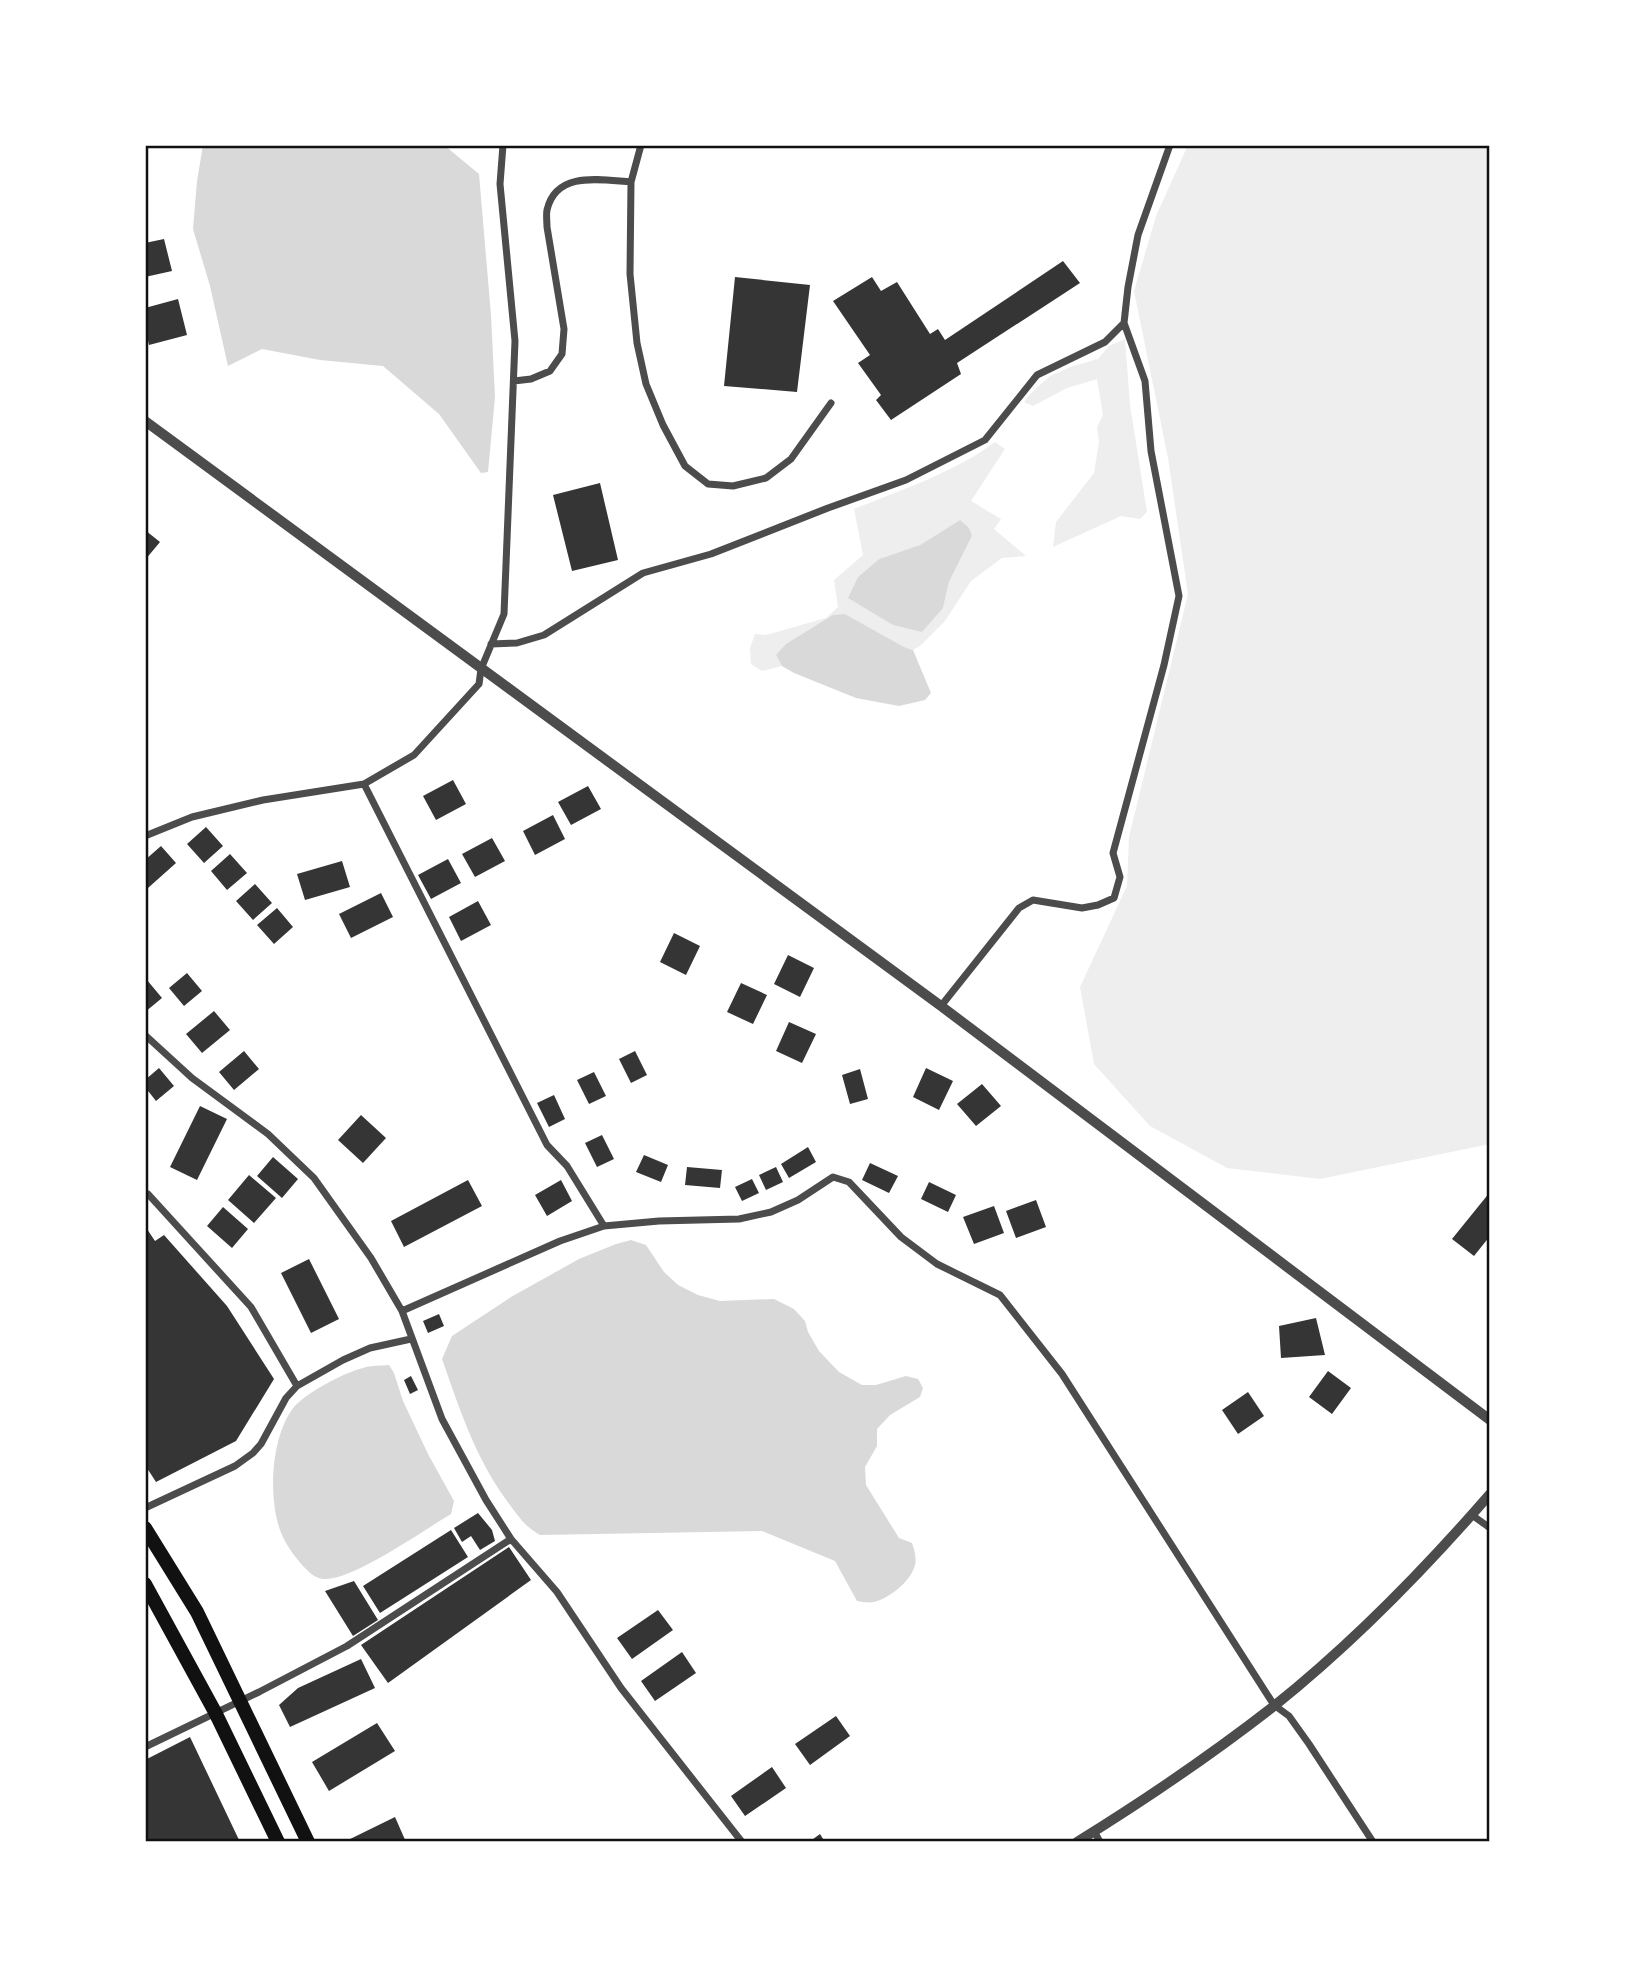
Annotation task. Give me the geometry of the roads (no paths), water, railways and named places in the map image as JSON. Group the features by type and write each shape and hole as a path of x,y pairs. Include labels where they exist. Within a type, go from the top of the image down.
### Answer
{"highway":[{"path":"145,1528 197,1612 308,1842"},
{"path":"145,1584 215,1712 278,1842"}],"street":[{"path":"145,836 192,817 263,800 364,784 414,755 479,684 481,669 504,614 515,341 500,184 503,145"},
{"path":"641,145 631,182 630,274 637,343 646,384 663,425 685,466 708,484 733,486 766,478 792,459 831,403"},
{"path":"941,1006 1019,908 1033,900 1082,908 1098,905 1114,898 1120,877 1113,853 1164,665 1178,596 1151,452 1145,381 1124,323 1138,235 1170,145"},
{"path":"513,381 531,379 550,371 562,354 564,329 547,227 547,209 555,194 570,182 580,180 631,182"},
{"path":"491,645 517,643 544,635 643,573 711,554 906,480 985,440 1037,375 1105,342 1124,323"},
{"path":"145,421 941,1006 1490,1420"},
{"path":"364,784 547,1145 567,1166 604,1226"},
{"path":"145,1035 192,1078 268,1134 314,1178 372,1258 402,1311 442,1419 486,1500 511,1539 557,1592 621,1688 743,1842"},
{"path":"402,1311 560,1241 604,1226 659,1221 739,1219 771,1212 798,1200 833,1177 849,1182 901,1237 937,1264 1000,1295 1062,1374 1274,1705 1289,1716 1373,1842"},
{"path":"146,1192 251,1307 297,1386"},
{"path":"145,1508 235,1466 253,1453 261,1444 286,1398 297,1386 370,1348 411,1339"},
{"path":"1077,1842 1160,1790 1274,1705 1341,1648 1398,1593 1490,1494"},
{"path":"1472,1514 1490,1528"},
{"path":"145,1747 347,1646 511,1539"},
{"path":"1094,1831 1100,1842"}]}
